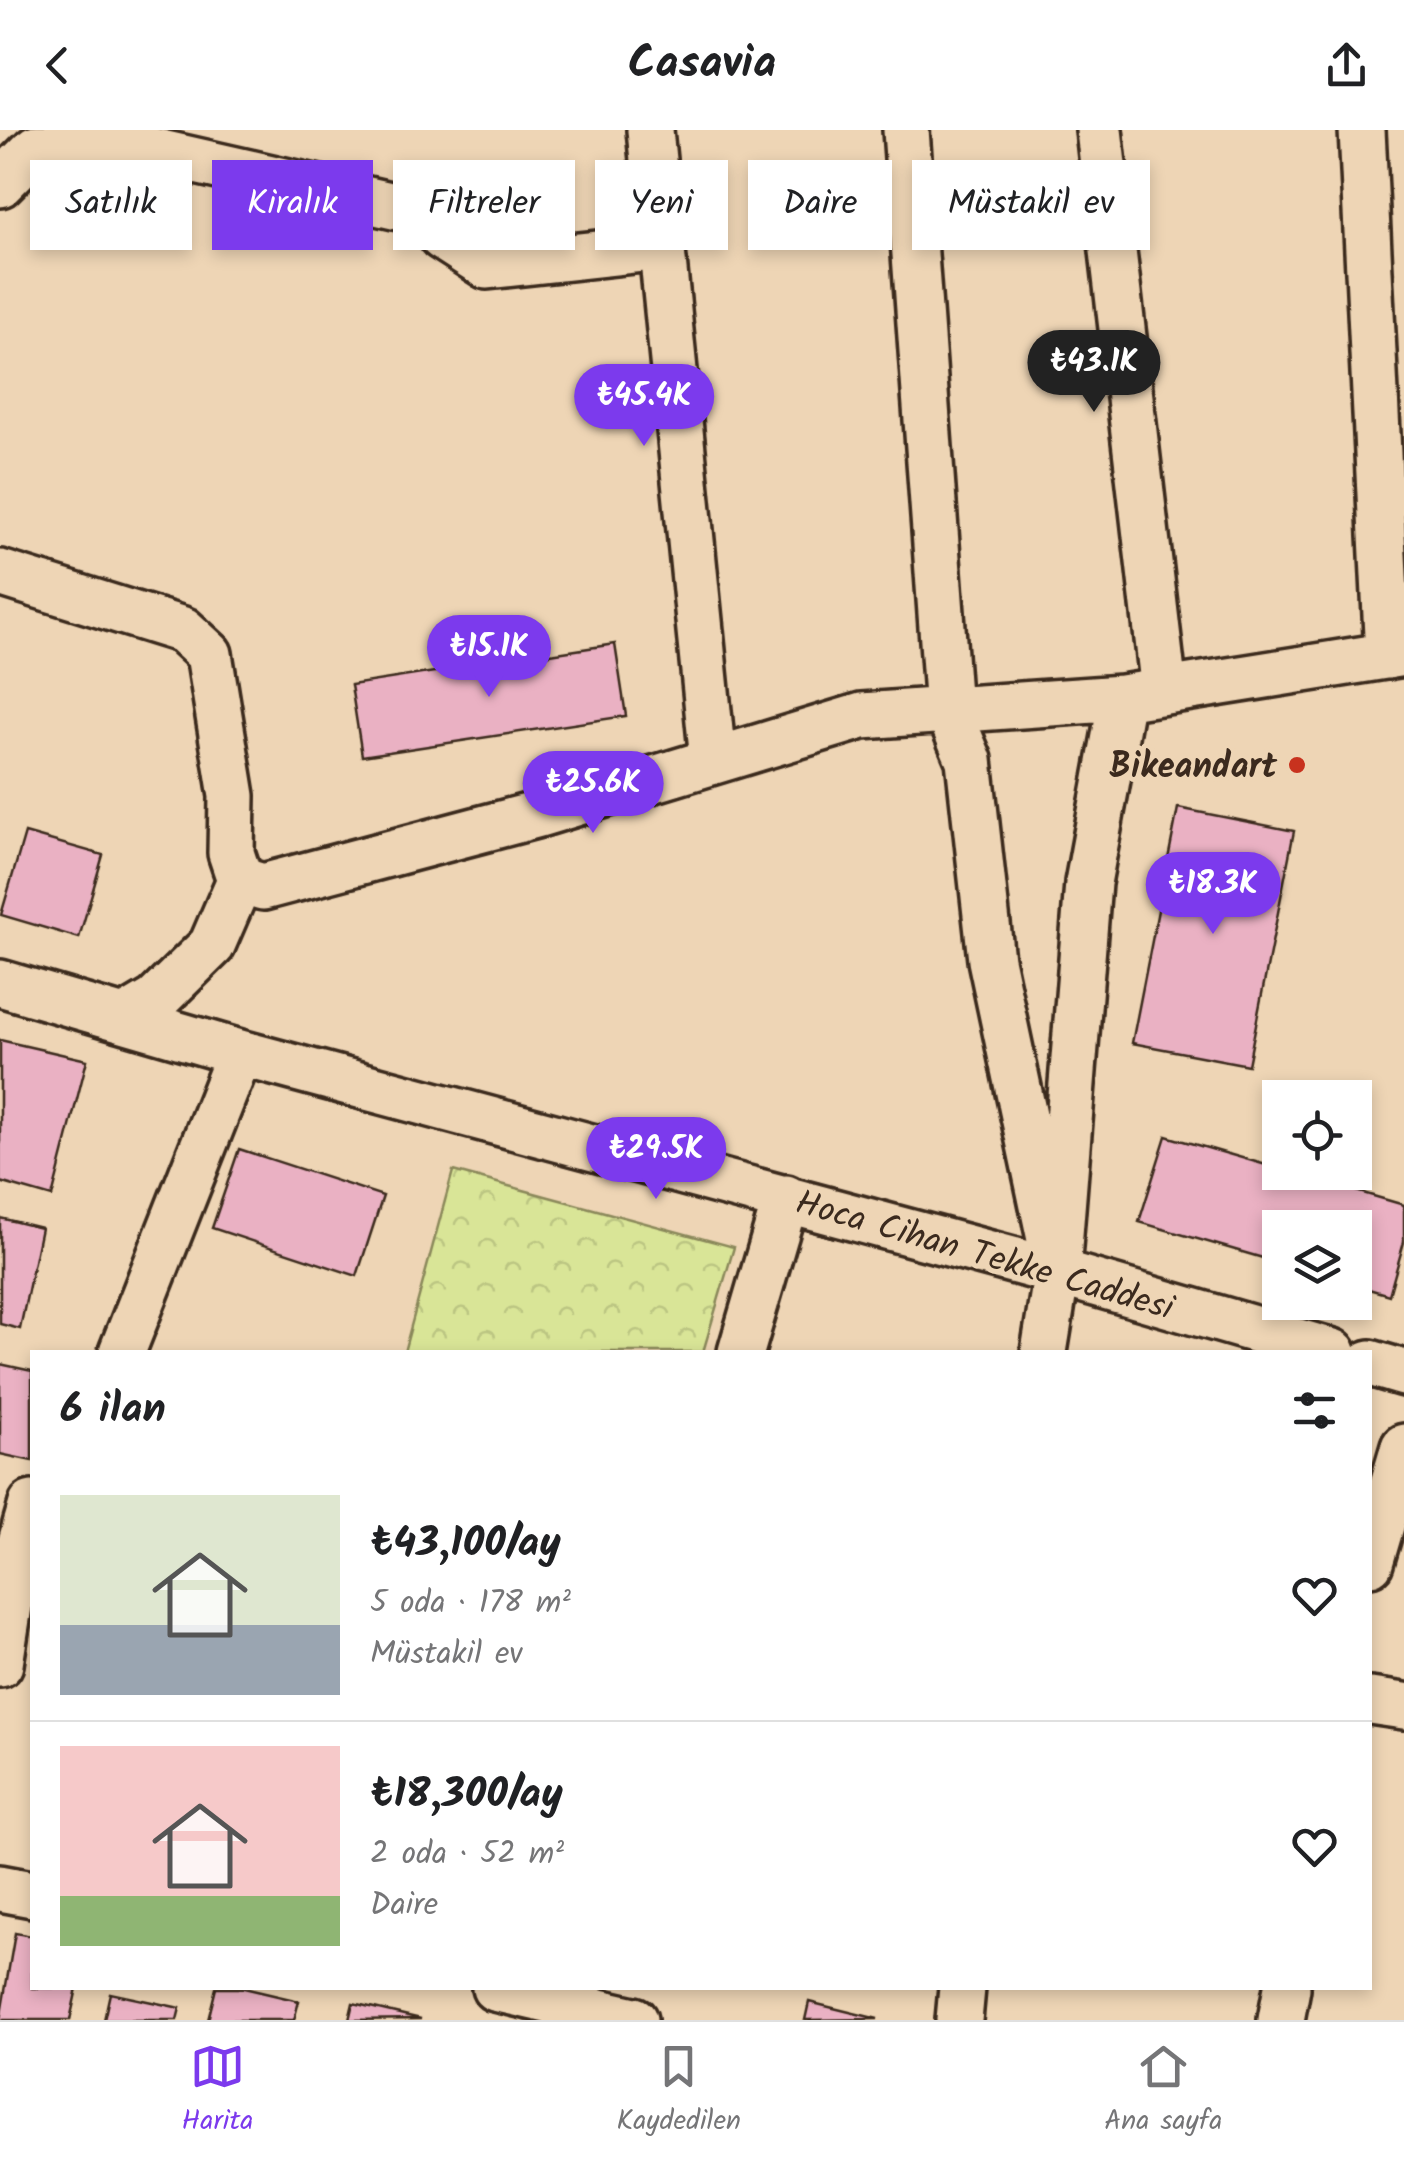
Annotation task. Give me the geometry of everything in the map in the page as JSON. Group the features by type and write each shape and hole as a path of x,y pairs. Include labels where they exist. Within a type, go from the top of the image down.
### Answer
{"street":[{"path":"650,130 653,160"},
{"path":"906,130 948,710 969,760 991,960 1057,1272"},
{"path":"1044,1350 1057,1272 1088,883 1143,695 1099,130"},
{"path":"240,880 263,887 539,814 862,716 1143,695 1396,654 1362,130"},
{"path":"0,184 36,148 142,139 425,213 442,236 487,266 634,250"},
{"path":"662,250 713,761"},
{"path":"0,573 183,630 209,654 232,796 231,853 240,880 212,945 156,1000 124,1020"},
{"name":"Hoca Cihan Tekke Caddesi","path":"0,983 240,1053 1057,1272 1325,1350"},
{"path":"123,1350 240,1053"},
{"path":"742,1350 786,1198"},
{"path":"1372,1364 1404,1373"},
{"path":"1372,1556 1404,1447"},
{"path":"0,1495 30,1503"},
{"path":"0,1664 16,1560 30,1511"},
{"path":"1372,1701 1404,1706"},
{"path":"0,1888 30,1894"},
{"path":"505,1990 634,2020"},
{"path":"648,2020 654,1990"},
{"path":"958,2020 962,1990"},
{"path":"1282,2020 1286,1990"}],"green space":[{"path":"453,1171 734,1247 704,1350 405,1350"}],"building":[{"path":"615,644 626,716 362,756 351,685"},
{"path":"1178,808 1294,831 1248,1065 1132,1043"},
{"path":"25,833 103,855 79,938 1,915"},
{"path":"0,1040 87,1060 52,1197 0,1182"},
{"path":"1166,1136 1262,1164 1262,1190 1353,1190 1404,1205 1404,1242 1389,1295 1372,1290 1372,1210 1262,1210 1262,1258 1139,1222"},
{"path":"239,1149 383,1196 357,1276 212,1228"},
{"path":"0,1218 41,1228 20,1329 0,1324"},
{"path":"0,1364 30,1371 30,1461 0,1454"},
{"path":"15,1933 30,1936 30,1990 77,1990 70,2020 0,2020"},
{"path":"216,1990 252,1990 299,2001 294,2020 208,2020"},
{"path":"110,1993 180,2008 177,2020 104,2020"},
{"path":"809,2002 878,2019 805,2020"},
{"path":"353,2003 421,2019 349,2020"}],"place":[{"name":"Bikeandart","path":"1297,765"}]}
